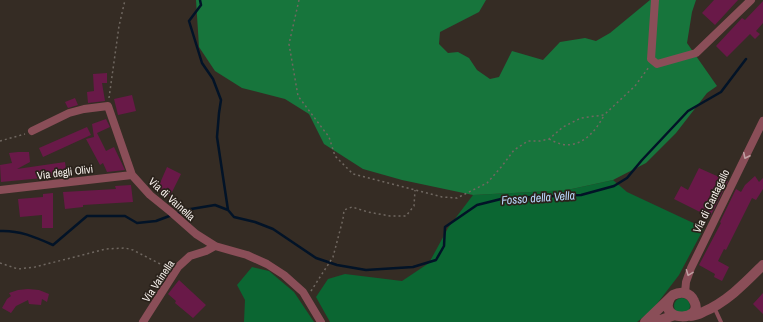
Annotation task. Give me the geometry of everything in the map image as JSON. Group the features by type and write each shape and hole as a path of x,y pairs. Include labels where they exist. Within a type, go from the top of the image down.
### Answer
{"street":[{"path":"655,0 651,60 657,64 696,53 751,0"},
{"path":"32,131 69,113 84,109 108,106"},
{"name":"Via di Vainella","path":"108,106 132,175 150,195 196,234 215,246 247,255 268,264 303,292 306,300 321,322"},
{"name":"Via di Cantagallo","path":"685,293 686,282 691,268 763,121"},
{"name":"Via degli Olivi","path":"0,190 132,175"},
{"name":"Via Vainella","path":"143,322 178,267 190,256 206,251 215,246"},
{"path":"670,298 668,307 672,316 679,320 684,320 712,308 734,292 763,264"},
{"path":"645,322 677,293 685,293 694,300 712,308"},
{"path":"691,316 695,309 694,300"},
{"path":"655,322 672,316"}],"lane":[{"path":"712,308 721,322"}],"path":[{"path":"108,106 119,26 125,0"},
{"path":"299,0 289,44 298,96 328,137 335,156 353,174 442,197 458,198 487,183 514,150 528,141 549,139 563,127 581,118 604,115"},
{"path":"549,139 562,144 574,144 589,136 600,125 604,115 635,86 649,67 651,60"},
{"path":"0,141 32,131"},
{"path":"306,300 332,258 338,244 344,210 352,207 390,216 406,216 414,206 415,190"},
{"path":"0,263 18,269 35,267 106,249 125,248 132,250 175,272"}],"green space":[{"path":"196,0 486,0 479,12 440,32 439,44 448,53 458,52 469,58 477,70 490,79 499,77 512,51 543,60 560,42 585,38 596,41 610,33 650,0 696,0 692,12 687,43 717,86 707,93 676,133 646,163 613,180 567,190 473,195 402,180 363,169 324,144 309,114 285,99 242,88 215,71 199,47"},
{"path":"613,180 627,192 704,228 679,275 653,309 637,322 330,322 316,297 328,279 345,274 402,281 429,263 448,228 473,195 567,190"},
{"path":"252,267 269,271 294,292 314,322 244,322 245,300 237,285"},
{"path":"682,298 688,300 690,306 688,312 682,314 676,312 674,306 676,300"}],"building":[{"path":"714,0 738,0 715,25 702,13"},
{"path":"763,1 763,23 756,31 760,34 755,39 750,34 727,57 716,46 742,18 745,20"},
{"path":"107,73 107,83 102,83 105,101 88,103 87,92 94,91 93,74"},
{"path":"132,95 136,111 118,115 114,99"},
{"path":"75,98 78,105 68,108 65,102"},
{"path":"106,119 110,127 97,133 106,151 114,147 125,170 107,172 103,163 100,165 86,139 94,137 92,124"},
{"path":"87,127 91,135 43,157 39,148"},
{"path":"29,152 30,162 17,169 65,162 66,170 53,171 53,177 1,182 0,165 12,163 9,153"},
{"path":"167,167 181,174 170,196 157,190"},
{"path":"699,168 728,181 710,217 674,199 681,186 688,190"},
{"path":"755,176 759,182 763,178 763,189 756,200 752,198 726,250 724,249 718,261 729,267 722,281 714,277 715,274 699,265 721,223 720,222 736,189 741,192 745,185"},
{"path":"131,185 133,202 83,205 83,207 65,209 63,192 116,189 115,186"},
{"path":"53,193 53,228 42,228 42,215 20,217 18,199 43,197 43,194"},
{"path":"179,280 206,305 193,318 175,303 176,301 168,294"},
{"path":"28,289 39,290 49,294 47,302 42,299 41,305 29,304 28,300 16,306 11,313 2,308 7,299 11,296 9,293"},
{"path":"763,293 763,314 753,304"}],"waterway":[{"path":"200,0 201,5 189,21 202,63 213,79 221,100 217,137 228,210"},
{"name":"Fosso della Vella","path":"176,214 185,210 215,205 228,210 234,217 255,222 273,229 316,258 337,265 366,270 413,267 436,260 444,246 445,227 477,205 505,198 581,195 614,186 627,178 688,111 721,92 746,59"},
{"path":"0,231 20,233 53,245 87,216 125,216 137,223 156,221 172,215"}]}
